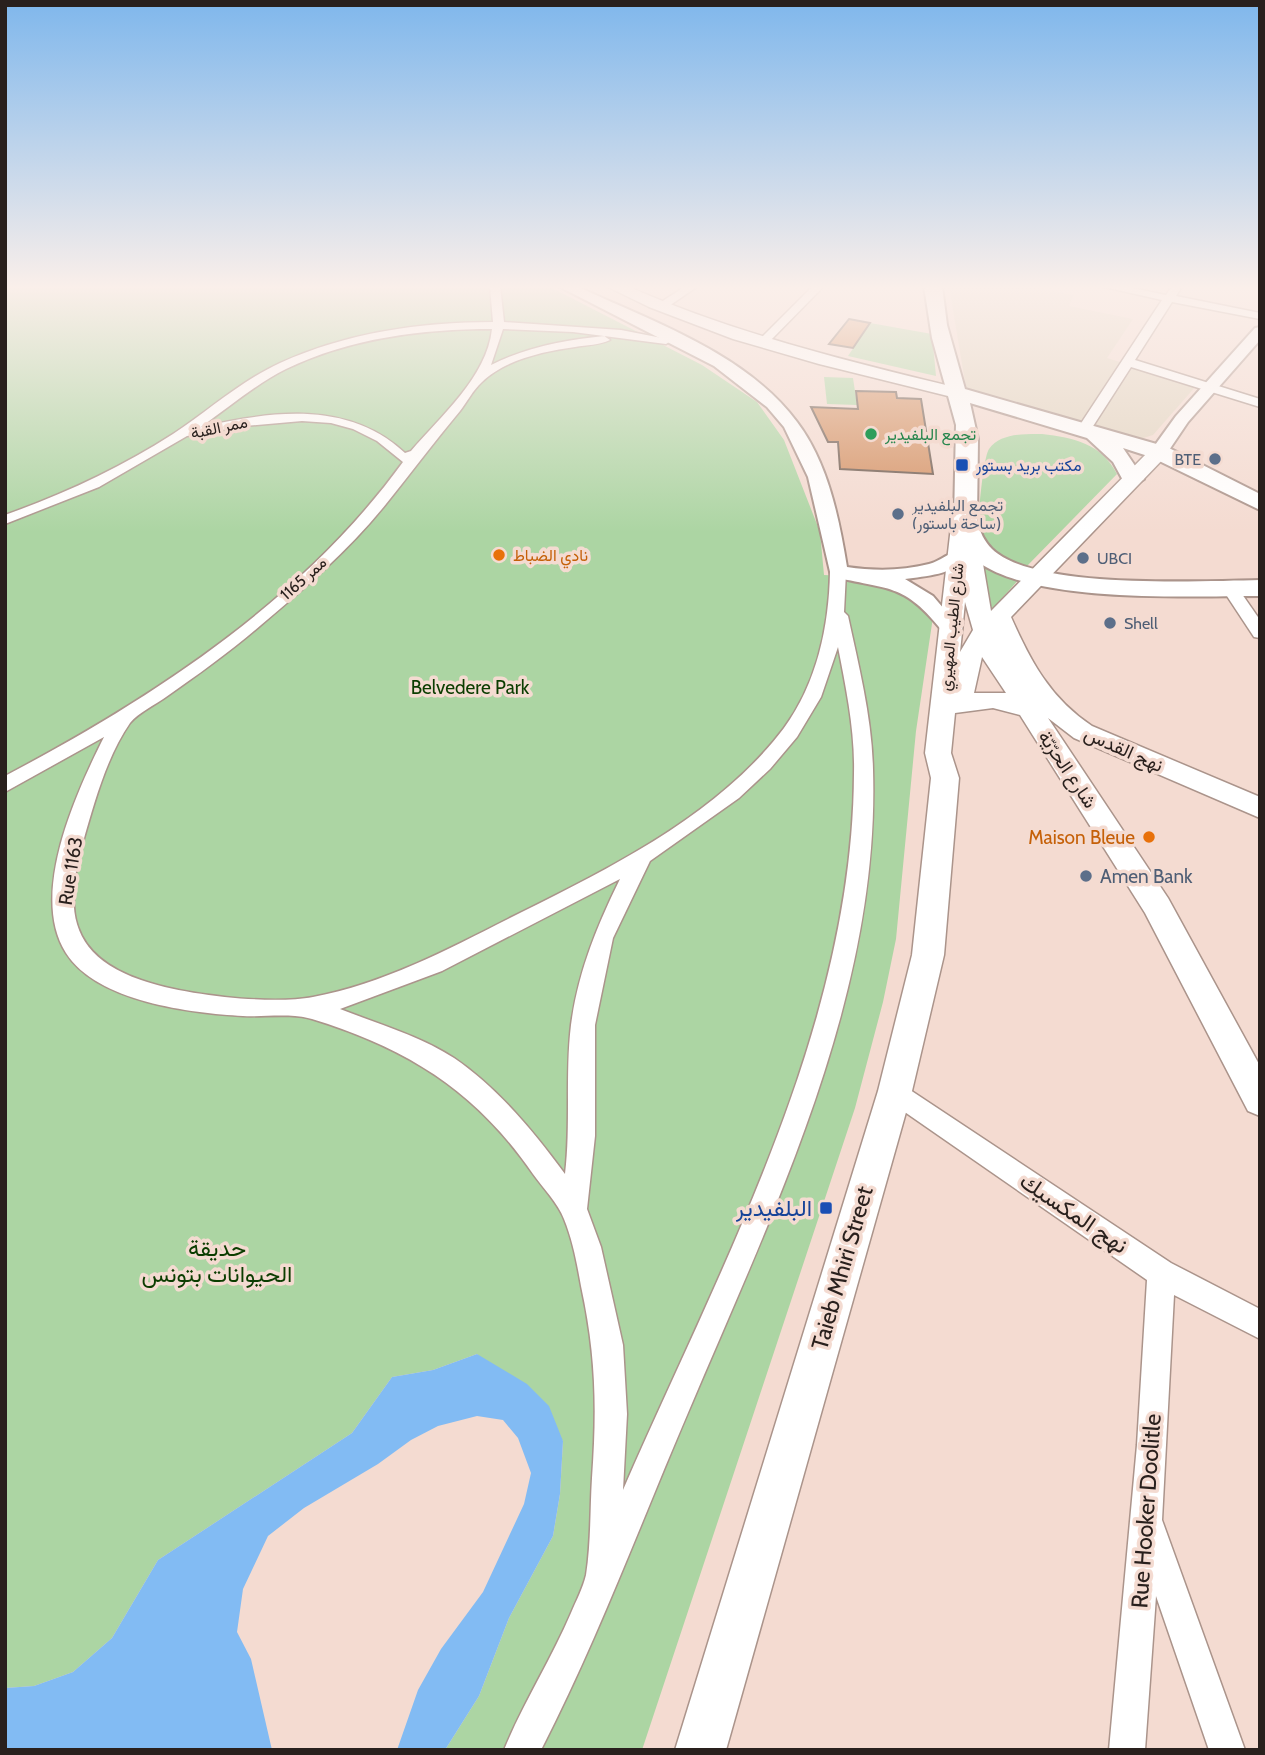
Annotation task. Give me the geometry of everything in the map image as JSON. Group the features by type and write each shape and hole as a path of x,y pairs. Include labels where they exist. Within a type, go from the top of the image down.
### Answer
{"main road":[{"path":"856,368 959,403 1084,431 1159,452 1260,503"},
{"path":"950,368 969,447 963,509 964,547 978,552 1030,587 1117,586 1242,591"},
{"path":"969,447 976,439 996,430 1084,431 1122,459 1133,479"},
{"path":"944,778 956,755 959,706 968,661 992,624 1159,452"},
{"name":"شارع الحرّيّة","path":"964,547 975,597 992,624 992,653 1157,906 1260,1100"},
{"name":"شارع الطيب المهيري","path":"944,778 938,753 951,629 964,547"},
{"name":"نهج القدس","path":"992,624 1041,699 1063,720 1083,732 1260,808"},
{"path":"959,706 984,699 999,699 1027,709"},
{"path":"1054,747 1061,737 1083,732"},
{"name":"Taieb Mhiri Street","path":"701,1750 895,1091 928,956 944,778"}],"street":[{"name":"ممر القبة","path":"5,520 104,479 179,436 254,383 285,368"},
{"name":"ممر 1165","path":"5,785 122,720 202,663 305,579 369,516 416,454 449,419 479,378 483,368"},
{"path":"479,378 496,368"},
{"path":"522,1750 569,1659 765,1199 819,1042 850,919 862,840 864,772 856,701 838,607 838,572 827,510 810,463 790,424 757,390 718,368"},
{"path":"1084,431 1124,368"},
{"path":"1148,368 1260,403"},
{"path":"1159,452 1229,368"},
{"name":"ممر القبة","path":"179,436 274,417 326,419 378,435 402,457 416,454"},
{"path":"1134,445 1174,432"},
{"path":"876,577 936,569 964,547"},
{"path":"838,572 876,577 923,595 951,629"},
{"path":"1242,591 1260,598"},
{"path":"1242,591 1260,633"},
{"path":"308,1007 410,975 476,945 643,855 723,800 751,776 784,740 807,706 822,670 838,607"},
{"name":"Rue 1163","path":"122,720 82,814 66,872 64,925 75,949 95,967 113,978 144,991 178,1000 238,1006 308,1007"},
{"path":"574,1209 582,1136 583,1025 602,939 643,855"},
{"path":"308,1007 410,1047 454,1073 512,1125 574,1209 587,1247 608,1345 612,1414 602,1577"},
{"name":"نهج المكسيك","path":"895,1091 1161,1273 1260,1325"},
{"name":"Rue Hooker Doolitle","path":"1127,1750 1147,1521 1161,1273"},
{"path":"1147,1521 1227,1750"}],"shaded area":[{"path":"963,368 1138,368 1196,386 1153,435 1143,438 1127,437 992,399 966,388"}],"green space":[{"name":"Belvedere Park","path":"5,368 706,368 757,402 784,440 820,532 824,575 878,578 897,584 933,617 916,731 896,939 883,1002 855,1108 642,1750 445,1750 479,1696 509,1618 553,1536 560,1494 563,1441 477,1354 433,1370 392,1377 352,1433 158,1560 112,1638 73,1672 34,1686 5,1688"},
{"path":"900,368 935,368 936,376"},
{"path":"824,377 853,378 857,405 827,404"},
{"path":"1042,434 1086,444 1103,455 1117,474 1028,565 1020,565 999,555 978,532 985,464 989,449 1000,440 1013,435"},
{"path":"974,558 985,566 1019,579 988,614"}],"water":[{"path":"477,1354 527,1384 549,1406 563,1441 560,1494 553,1536 509,1618 479,1696 445,1750 397,1750 418,1690 441,1649 483,1592 524,1504 531,1473 518,1438 503,1420 477,1416 438,1426 411,1440 378,1464 304,1508 268,1536 243,1589 237,1632 251,1659 272,1750 5,1750 5,1688 34,1686 73,1672 112,1638 158,1560 352,1433 392,1377 433,1370"}],"building":[{"name":"تجمع البلفيدير","path":"856,391 896,392 897,398 921,399 933,474 840,469 838,442 828,442 811,407 858,409"}],"place":[{"name":"تجمع البلفيدير","path":"871,434"},
{"name":"BTE","path":"1215,459"},
{"name":"مكتب بريد بستور","path":"962,465"},
{"name":"تجمع البلفيدير (ساحة باستور)","path":"898,514"},
{"name":"نادي الضباط","path":"499,555"},
{"name":"UBCI","path":"1083,558"},
{"name":"Shell","path":"1110,623"},
{"name":"Maison Bleue","path":"1149,837"},
{"name":"Amen Bank","path":"1086,876"},
{"name":"البلفيدير","path":"826,1208"}],"park label":[{"name":"حديقة الحيوانات بتونس","path":"217,1261"}]}
